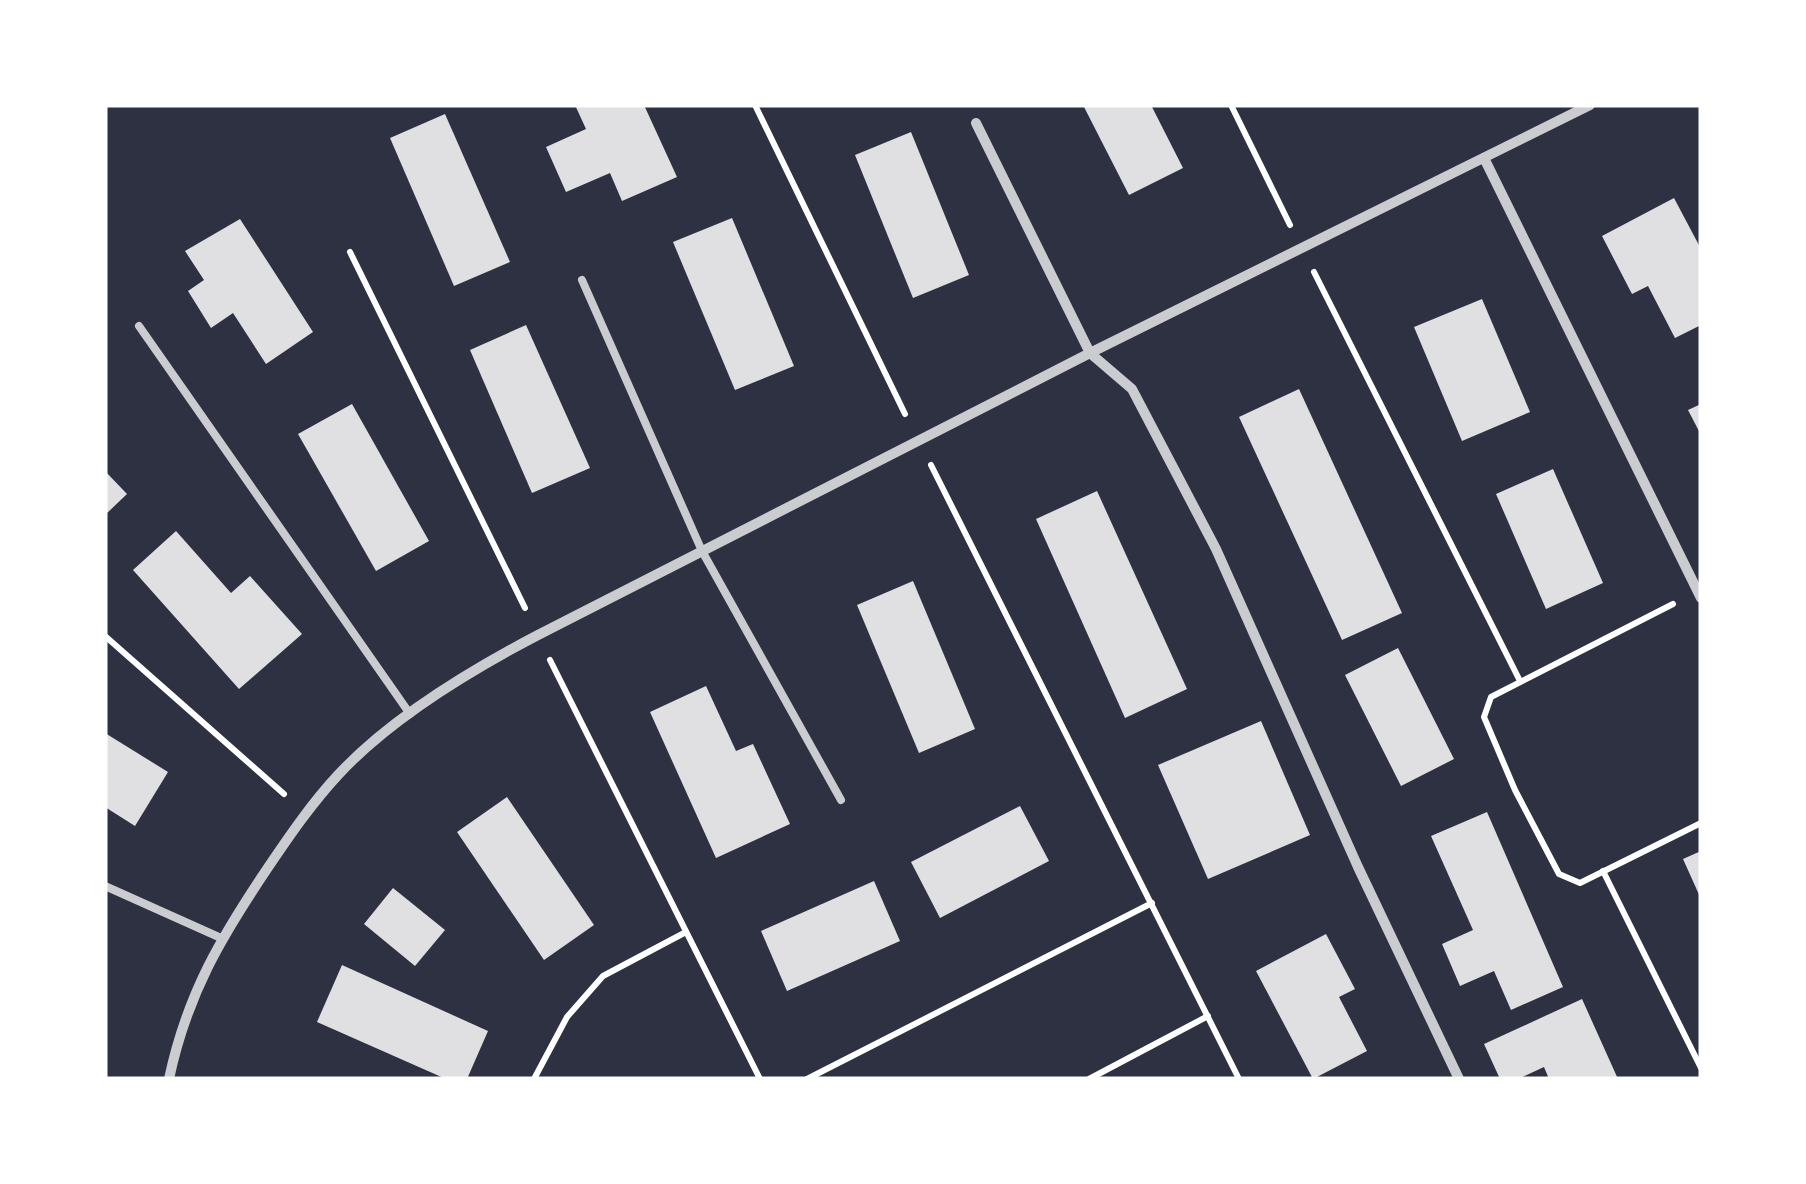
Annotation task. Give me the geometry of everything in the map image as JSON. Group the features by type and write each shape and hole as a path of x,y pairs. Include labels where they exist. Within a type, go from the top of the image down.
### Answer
{"street":[{"path":"168,1079 198,982 220,938 339,773 410,714 491,660 538,635 1090,353 1590,105"},
{"path":"976,123 1090,353 1132,389 1216,549 1358,867 1459,1079"},
{"path":"1484,158 1700,595"}],"lane":[{"path":"582,280 702,551 841,800"},
{"path":"139,326 410,714"},
{"path":"105,886 220,938"}],"path":[{"path":"755,105 1239,1079"},
{"path":"1231,105 1520,682"},
{"path":"350,252 760,1079"},
{"path":"1700,595 1491,697 1484,717 1515,790 1559,874 1580,883 1701,823"},
{"path":"105,636 306,814"},
{"path":"1603,871 1701,1068"},
{"path":"807,1079 1152,904"},
{"path":"534,1079 568,1017 603,976 686,932"},
{"path":"1090,1079 1208,1016"}],"building":[{"path":"575,105 644,105 677,177 622,201 610,173 566,192 546,147 586,129"},
{"path":"1083,105 1151,105 1183,168 1129,195"},
{"path":"445,114 510,262 454,286 390,138"},
{"path":"911,132 969,275 913,298 855,155"},
{"path":"1674,198 1701,249 1701,325 1675,338 1648,286 1632,294 1602,236"},
{"path":"732,218 794,366 735,390 673,242"},
{"path":"240,219 313,332 266,364 233,313 211,328 188,291 204,280 185,251"},
{"path":"1482,299 1530,412 1462,441 1414,327"},
{"path":"526,325 590,468 532,493 470,350"},
{"path":"1299,389 1402,613 1342,640 1239,417"},
{"path":"352,404 429,541 376,571 298,434"},
{"path":"1701,404 1701,435 1688,410"},
{"path":"1553,469 1603,583 1546,609 1496,494"},
{"path":"105,471 127,494 105,515"},
{"path":"1097,491 1187,689 1125,718 1036,519"},
{"path":"176,531 231,593 250,576 302,634 239,689 133,570"},
{"path":"913,581 975,729 919,753 857,605"},
{"path":"1398,648 1454,759 1401,786 1345,675"},
{"path":"706,686 736,751 753,744 790,824 716,858 650,712"},
{"path":"1261,721 1310,835 1208,879 1158,765"},
{"path":"105,733 168,772 135,826 105,807"},
{"path":"507,797 594,925 544,960 457,832"},
{"path":"1020,806 1049,861 940,918 911,862"},
{"path":"1487,812 1563,987 1511,1010 1494,971 1460,986 1442,944 1473,930 1431,836"},
{"path":"1701,851 1701,899 1683,859"},
{"path":"874,881 900,941 787,991 761,931"},
{"path":"393,888 445,930 415,966 364,924"},
{"path":"1326,934 1355,989 1339,997 1367,1051 1313,1079 1256,971"},
{"path":"342,965 488,1031 467,1079 446,1079 317,1022"},
{"path":"1582,999 1618,1079 1549,1079 1544,1067 1518,1079 1500,1079 1484,1044"}]}
